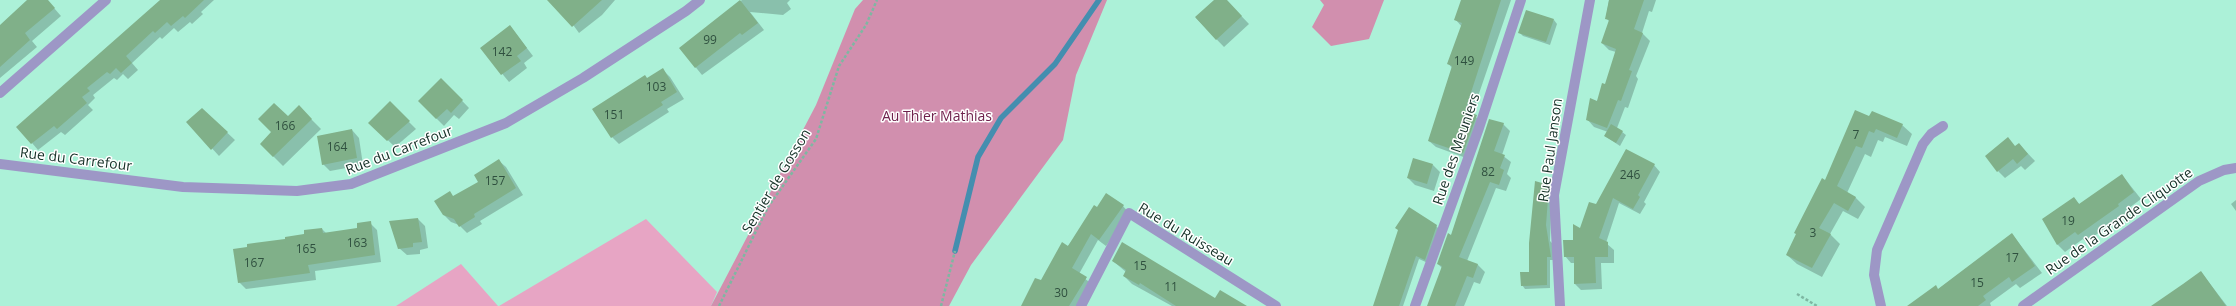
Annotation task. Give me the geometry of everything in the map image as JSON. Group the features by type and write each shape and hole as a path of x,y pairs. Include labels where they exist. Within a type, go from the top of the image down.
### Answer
{"street":[{"path":"0,93 106,0"},
{"name":"Rue du Carrefour","path":"0,164 183,187 297,191 351,184 506,123 583,78 686,11 700,0"},
{"name":"Rue des Meuniers","path":"1415,306 1479,128 1521,0"},
{"name":"Rue Paul Janson","path":"1560,306 1554,195 1590,0"},
{"path":"1881,306 1874,275 1879,244 1923,144 1931,134 1943,126"},
{"name":"Rue de la Grande Cliquotte","path":"2023,306 2200,181 2224,170 2236,168"},
{"name":"Rue du Ruisseau","path":"1081,306 1130,213 1276,306"}],"path":[{"name":"Sentier de Gosson","path":"719,306 768,207 816,139 839,66 866,25 877,0"},
{"path":"941,306 954,251"},
{"path":"1797,294 1817,306"}],"shaded area":[{"path":"646,219 717,292 711,306 499,306"},
{"path":"461,264 498,306 396,306"}],"green space":[{"name":"Au Thier Mathias","path":"863,0 1107,0 1076,75 1063,140 971,265 949,306 711,306 816,105 855,9"},
{"path":"1320,0 1384,0 1369,39 1331,46 1312,27 1324,5"}],"building":[{"path":"27,0 48,0 55,8 25,33 30,40 0,67 0,25"},
{"path":"160,0 204,0 185,18 183,16 171,26 167,22 155,33 153,31 126,56 132,63 121,73 116,68 110,74 107,72 87,88 90,91 82,97 87,103 57,129 54,126 31,144 16,127"},
{"path":"547,0 602,0 572,27"},
{"path":"740,0 758,23 742,35 740,33 695,68 679,48"},
{"path":"1214,0 1227,0 1242,16 1216,40 1195,17"},
{"path":"1461,0 1501,0 1465,111 1477,115 1463,153 1428,141 1452,66 1447,64 1462,23 1454,20"},
{"path":"1609,0 1644,0 1634,29 1643,33 1629,70 1632,71 1621,101 1618,100 1607,128 1586,120 1590,98 1597,101 1602,83 1605,84 1616,49 1601,43 1609,20 1605,19"},
{"path":"1526,10 1554,19 1546,42 1518,33"},
{"path":"510,25 527,48 517,56 521,61 501,75 480,48"},
{"path":"663,68 677,92 661,102 663,105 611,138 592,109 645,75 647,78"},
{"path":"441,78 463,100 451,113 447,109 436,119 418,101"},
{"path":"390,101 410,121 387,141 368,123"},
{"path":"274,103 288,116 299,105 312,119 273,157 260,144 271,132 258,119"},
{"path":"202,108 228,132 211,150 186,122"},
{"path":"1855,110 1869,116 1872,111 1903,124 1897,138 1876,129 1874,133 1869,131 1862,148 1856,146 1837,186 1856,197 1848,211 1834,203 1819,228 1831,234 1812,268 1786,255 1796,234 1794,233 1822,178 1825,180"},
{"path":"1489,119 1504,123 1494,151 1505,155 1500,168 1504,170 1499,185 1490,182 1459,257 1478,264 1473,278 1467,276 1455,306 1427,306 1442,266 1437,264 1448,233 1451,235"},
{"path":"1611,124 1623,131 1616,143 1604,136"},
{"path":"352,129 357,158 322,165 317,136"},
{"path":"2008,137 2015,146 2019,143 2028,154 2017,164 2013,159 1997,172 1985,156"},
{"path":"1626,149 1655,164 1638,195 1640,197 1633,209 1613,198 1599,238 1608,242 1608,257 1595,257 1596,283 1574,284 1574,257 1564,257 1563,240 1573,240 1573,224 1580,228 1589,202 1596,204"},
{"path":"1413,158 1433,164 1427,184 1407,178"},
{"path":"499,159 516,188 474,214 475,217 459,227 454,219 443,215 434,201 450,191 453,196 478,182 474,175"},
{"path":"2122,174 2134,192 2118,204 2119,206 2078,235 2075,232 2057,245 2042,219 2074,197 2079,204"},
{"path":"1535,181 1549,185 1546,225 1551,257 1547,257 1547,285 1521,286 1520,272 1529,272 1529,243"},
{"path":"1106,193 1124,205 1099,240 1091,234 1072,268 1087,277 1069,306 1021,306 1035,278 1041,280 1062,242 1068,246 1094,205 1097,207"},
{"path":"1409,207 1437,225 1425,260 1416,256 1399,306 1373,306 1398,230 1395,228"},
{"path":"418,218 422,242 413,243 413,247 398,249 389,221"},
{"path":"371,221 375,255 308,265 310,273 238,283 233,249 247,247 247,244 285,239 285,237 304,234 304,230 322,228 323,233 357,228 357,223"},
{"path":"2012,233 2035,266 2012,282 2009,277 1983,296 1986,300 1978,306 1907,306 1936,285 1938,289"},
{"path":"1122,242 1215,298 1220,290 1247,306 1176,306 1140,283 1139,285 1123,276 1126,270 1112,261"},
{"path":"2201,271 2226,306 2151,306 2183,284"}],"waterway":[{"path":"955,251 978,157 1001,118 1055,64 1099,0"}]}
